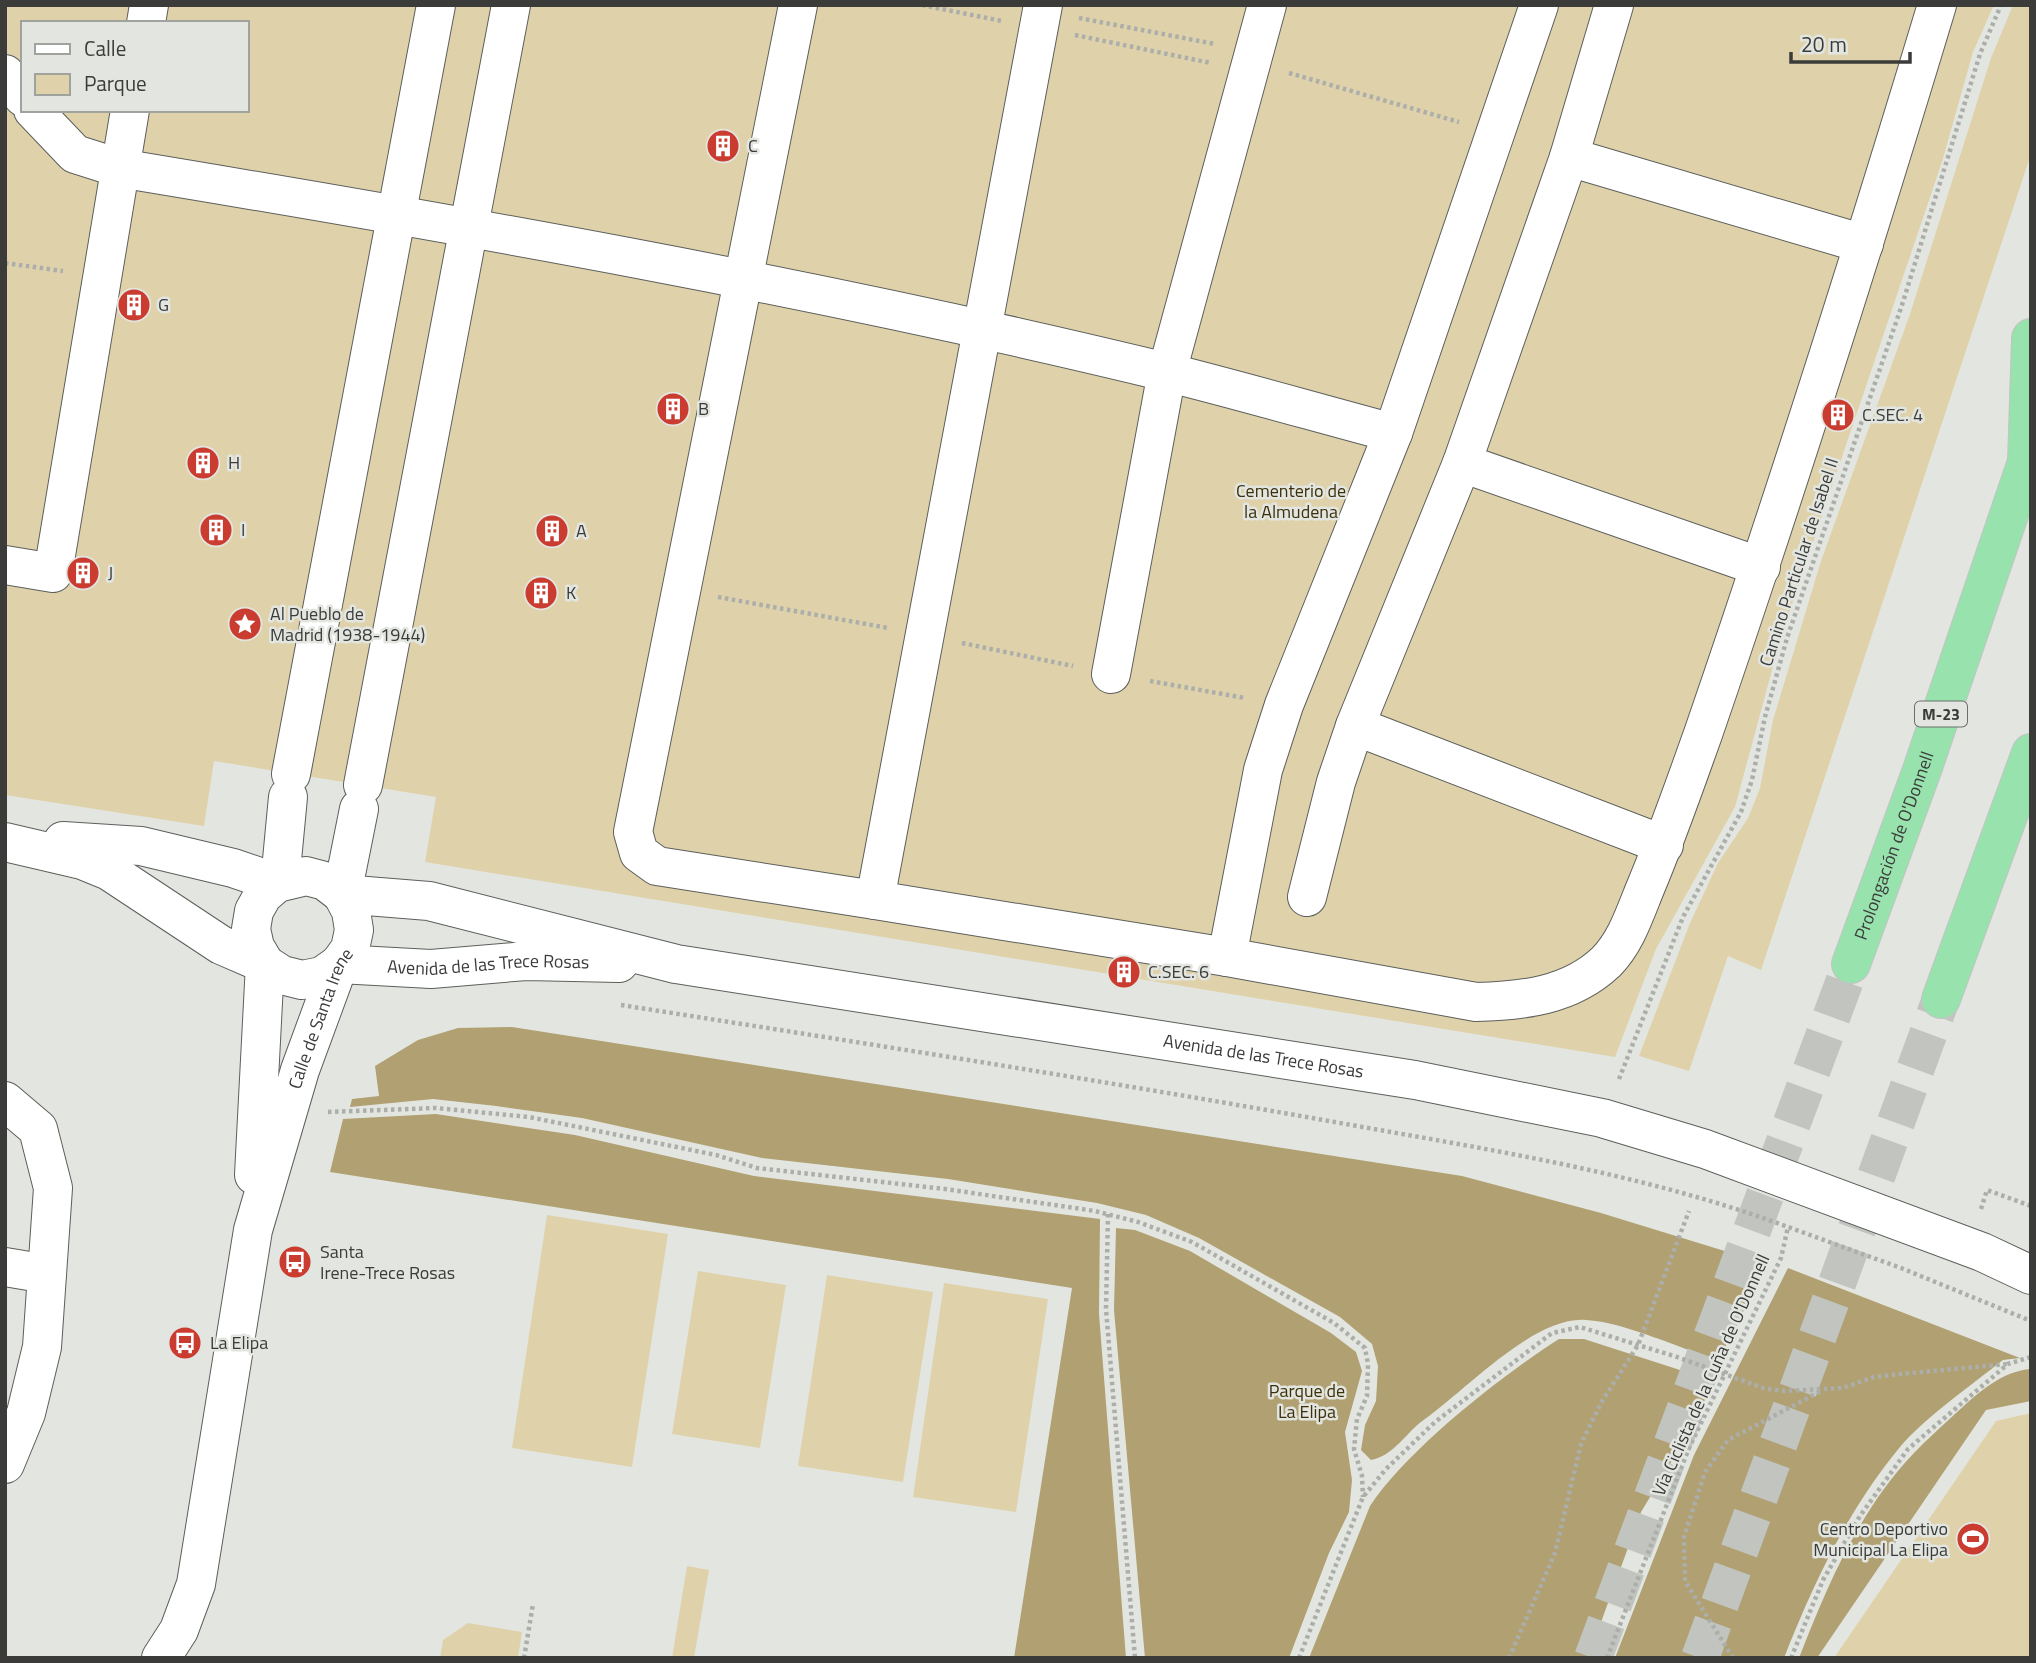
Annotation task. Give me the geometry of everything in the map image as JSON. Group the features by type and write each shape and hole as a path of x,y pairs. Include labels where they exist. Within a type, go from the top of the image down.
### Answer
{"highway":[{"name":"Prolongación de O'Donnell","path":"1851,964 2029,456 2031,338"},
{"path":"1941,999 2031,753"}],"street":[{"path":"279,882 289,785 436,5"},
{"path":"342,894 510,5"},
{"path":"798,5 633,832 639,853 657,866 1227,957 1476,1002 1510,1002 1549,994 1577,983 1606,961 1630,929 1664,845 1761,567 1937,5"},
{"path":"1111,674 1167,372 1268,5"},
{"path":"1227,957 1263,770 1284,705 1393,433 1539,5"},
{"path":"1307,897 1336,782 1355,726 1462,463 1569,157 1614,5"},
{"path":"875,900 1042,15"},
{"path":"5,74 21,94"},
{"path":"35,112 75,154 119,167 395,214 743,280 1167,372 1393,433"},
{"path":"5,565 53,573 100,277 130,112"},
{"path":"1569,157 1864,244"},
{"path":"1462,463 1761,567"},
{"path":"1355,726 1664,845"},
{"name":"Avenida de las Trece Rosas","path":"5,839 141,846 279,882 306,876 326,881 342,894 429,901 676,964 1415,1080 1602,1118 1705,1149 1982,1252 2031,1275"},
{"name":"Avenida de las Trece Rosas","path":"5,839 82,860 109,871 221,946 260,955 282,975 302,980 322,976 339,964 431,969 526,961 676,964"},
{"name":"Calle de Santa Irene","path":"253,1230 260,955 251,929 254,911 263,895 279,882"},
{"name":"Calle de Santa Irene","path":"161,1658 179,1630 196,1584 253,1230 288,1109 339,964 350,948 354,930 351,911 342,894"},
{"path":"5,1101 38,1129 53,1188 42,1347 16,1411 5,1464"},
{"path":"5,1267 47,1274"}],"path":[{"path":"922,5 1042,15 1252,61 1497,132"},
{"name":"Camino Particular de Isabel II","path":"1619,1079 1682,917 1741,812 1752,780 1765,717 1787,638 1902,305 1980,54 2001,5"},
{"path":"1042,15 1252,61"},
{"path":"5,262 100,277"},
{"path":"683,591 1284,705"},
{"path":"619,1005 1102,1080 1592,1168 1744,1211 2031,1321"},
{"path":"288,1109 348,1112 436,1108 528,1117 716,1155 757,1168 944,1189 1108,1214 1192,1242 1334,1323 1365,1348 1368,1364 1367,1396 1357,1419 1354,1449 1362,1476 1363,1497"},
{"path":"1980,1209 1987,1190 2031,1206"},
{"path":"1509,1658 1555,1553 1581,1444 1601,1403 1638,1345 1689,1210"},
{"path":"1108,1214 1107,1322 1135,1658"},
{"name":"Vía Ciclista de la Cuña de O'Donnell","path":"1607,1658 1689,1448 1780,1258 1788,1227"},
{"path":"1298,1658 1363,1497 1386,1469 1435,1423 1552,1333 1580,1327 1724,1376 1763,1388 1785,1391 1843,1388 1874,1377 2008,1364 2031,1357"},
{"path":"1791,1658 1823,1580 1860,1516 1908,1449 2008,1364"},
{"path":"1733,1658 1685,1581 1684,1537 1705,1472 1728,1440 1825,1389"},
{"path":"524,1658 533,1604"}],"green space":[{"name":"Cementerio de la Almudena","path":"5,5 1994,5 1973,52 1942,162 1781,637 1735,807 1656,949 1615,1057 425,862 436,797 214,761 204,826 5,795"},
{"path":"2013,5 2031,5 2031,154 1761,970 1728,956 1689,1071 1639,1056 1690,923 1718,863 1748,818 1760,788 1773,720 1821,561 1910,314 1991,58"},
{"path":"512,1027 1462,1176 1601,1213 1767,1264 1719,1360 1618,1326 1586,1320 1566,1322 1523,1342 1418,1424 1393,1449 1371,1460 1361,1450 1365,1425 1376,1401 1378,1366 1372,1344 1340,1317 1199,1238 1146,1215 1097,1203 948,1179 762,1158 582,1118 496,1106 433,1099 350,1107 352,1099 379,1096 375,1066 418,1040 458,1028"},
{"path":"436,1114 575,1135 754,1176 1100,1219 1099,1314 1126,1658 1014,1658 1072,1288 330,1172 343,1119"},
{"path":"547,1215 668,1234 632,1467 512,1448"},
{"name":"Parque de La Elipa","path":"1116,1228 1135,1230 1190,1251 1331,1333 1356,1352 1362,1371 1345,1432 1352,1480 1349,1512 1329,1553 1289,1658 1145,1658 1114,1310"},
{"path":"1788,1268 2020,1358 2003,1360 1935,1413 1910,1436 1881,1471 1848,1521 1807,1602 1784,1658 1615,1658 1694,1455"},
{"path":"698,1271 786,1285 760,1448 672,1434"},
{"path":"827,1275 933,1292 903,1482 798,1466"},
{"path":"944,1283 1048,1299 1016,1512 913,1497"},
{"path":"1559,1339 1584,1339 1714,1381 1690,1431 1641,1512 1588,1658 1309,1658 1370,1506 1387,1484 1407,1461 1457,1415"},
{"path":"2031,1369 2031,1401 1986,1410 1817,1658 1799,1658 1846,1550 1894,1476 1963,1406 2000,1379"},
{"name":"Centro Deportivo Municipal La Elipa","path":"2031,1413 2031,1658 1834,1658 1996,1421"},
{"path":"687,1566 709,1570 694,1658 672,1658"},
{"path":"468,1623 522,1632 518,1658 440,1658 443,1640"}],"tunnel":[{"path":"1593,1658 1851,964"},
{"path":"1700,1658 1941,999"}],"place":[{"name":"C","path":"723,146"},
{"name":"G","path":"134,305"},
{"name":"B","path":"673,409"},
{"name":"C.SEC. 4","path":"1838,415"},
{"name":"H","path":"203,463"},
{"name":"I","path":"216,530"},
{"name":"A","path":"552,531"},
{"name":"J","path":"83,573"},
{"name":"K","path":"541,593"},
{"name":"Al Pueblo de Madrid (1938-1944)","path":"245,624"},
{"name":"C.SEC. 6","path":"1124,972"},
{"name":"Santa Irene-Trece Rosas","path":"295,1262"},
{"name":"La Elipa","path":"185,1343"},
{"name":"Centro Deportivo Municipal La Elipa","path":"1973,1539"}]}
